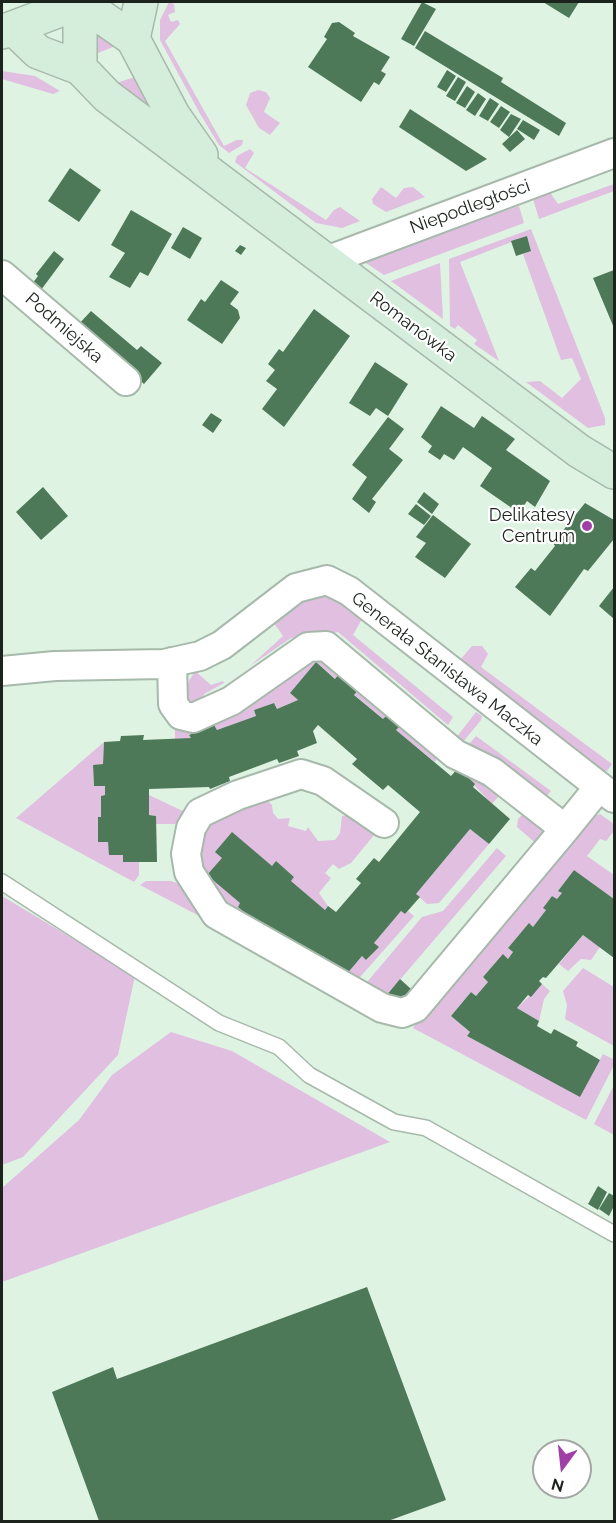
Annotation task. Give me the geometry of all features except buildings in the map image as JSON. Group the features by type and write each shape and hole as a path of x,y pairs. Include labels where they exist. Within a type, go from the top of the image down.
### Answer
{"street":[{"path":"7,30 81,2 80,68"},
{"name":"Romanówka","path":"81,2 133,39 173,115 215,176"},
{"path":"133,39 141,2"},
{"name":"Romanówka","path":"7,30 38,52 80,68 107,96 579,452 615,472"},
{"name":"Niepodległości","path":"326,261 615,153"},
{"name":"Podmiejska","path":"2,275 126,381"},
{"name":"Generała Stanisława Maczka","path":"2,671 55,666 172,662 200,656 222,645 296,588 327,580 349,591 607,793"},
{"path":"172,662 173,704 182,715 193,718 231,701 308,647 326,646 334,650 455,754 492,772 566,829"},
{"path":"384,823 323,781 301,774 238,795 200,813 191,828 186,854 189,872 216,914 382,1008 402,1013 415,1008 566,829 607,793"}],"lane":[{"path":"2,882 219,1023 279,1047 309,1075 319,1081 394,1122 426,1128 615,1234"}],"shaded area":[{"path":"169,2 174,4 175,12 168,15 171,22 178,20 180,24 165,41 224,146 237,140 243,140 242,145 229,153 219,145 160,40 160,20"},
{"path":"93,27 118,45 93,55"},
{"path":"2,71 35,76 60,91 53,94 2,79"},
{"path":"138,76 166,126 110,85"},
{"path":"258,90 266,92 270,98 264,112 280,123 270,135 259,128 246,105 250,93"},
{"path":"250,149 254,153 245,168 326,220 334,210 340,207 360,221 342,228 316,223 235,162 237,156"},
{"path":"614,184 614,191 539,219 532,196 549,191 558,204"},
{"path":"381,187 396,198 404,188 413,187 425,197 386,212 373,204 372,199"},
{"path":"519,206 524,223 384,275 366,263 371,257 478,216 479,220"},
{"path":"531,229 605,418 605,425 588,428 526,382 540,381 562,398 581,379 572,358 561,360 523,254 531,250 527,236 460,262 499,361 474,344 477,340 458,325 455,329 450,326 449,259"},
{"path":"440,263 443,319 391,281"},
{"path":"303,595 333,595 362,619 353,635 453,717 448,725 338,632 306,639 291,638 250,666 283,636 274,623"},
{"path":"472,646 482,646 488,654 481,667 612,764 607,771 600,773 460,665 460,660"},
{"path":"319,653 439,753 435,762 396,730 399,726 387,715 383,719 316,662 290,693 298,700 277,709 274,703 254,710 256,716 217,730 214,725 189,735 191,738 175,739 175,721"},
{"path":"195,671 211,685 223,681 224,683 204,694 200,707 184,703 189,681"},
{"path":"476,712 482,716 481,720 458,748 456,738"},
{"path":"476,736 551,791 546,797 463,751"},
{"path":"104,742 103,764 93,766 94,786 105,786 105,795 101,796 101,817 98,817 98,842 108,842 110,855 123,855 123,862 139,862 139,875 134,882 16,818"},
{"path":"458,768 500,793 499,796 492,804"},
{"path":"149,795 187,813 179,824 156,824 156,816 149,815"},
{"path":"267,800 272,805 273,813 278,819 290,818 288,826 306,831 308,827 318,841 335,840 340,833 342,816 355,814 375,834 351,863 339,869 333,864 325,873 331,878 319,893 328,906 325,910 291,881 294,877 276,862 272,866 222,858 240,903 238,907 247,915 241,921 198,870 196,850 208,816"},
{"path":"526,811 543,828 538,845 517,827 518,819"},
{"path":"600,814 614,824 614,831 606,841 600,839 587,856 614,875 614,899 574,870 559,890 562,893 557,899 552,896 544,907 546,910 533,927 529,924 508,948 513,952 508,959 503,955 483,977 488,982 476,996 471,992 451,1016 470,1032 467,1036 580,1096 603,1054 613,1059 614,1057 614,1065 586,1120 413,1028 584,821"},
{"path":"470,829 489,844 439,903 427,904 416,894"},
{"path":"497,848 506,856 380,1003 362,988 422,917 443,911"},
{"path":"146,881 171,881 189,887 207,920 140,885"},
{"path":"2,896 135,976 118,1055 23,1157 2,1165"},
{"path":"401,911 405,914 408,911 414,916 354,984 263,927 266,924 299,944 319,961 323,956 346,975 362,956 367,960 378,947 374,943"},
{"path":"583,935 600,947 591,960 581,959 568,971 559,964"},
{"path":"583,968 614,987 614,1046 565,1019 567,1005 563,991"},
{"path":"542,984 550,991 544,999 539,1021 517,1008"},
{"path":"171,1032 232,1051 390,1142 2,1282 2,1188 79,1120 112,1075"},
{"path":"614,1085 614,1135 594,1124"}],"place":[{"name":"Delikatesy Centrum","path":"587,526"}]}
